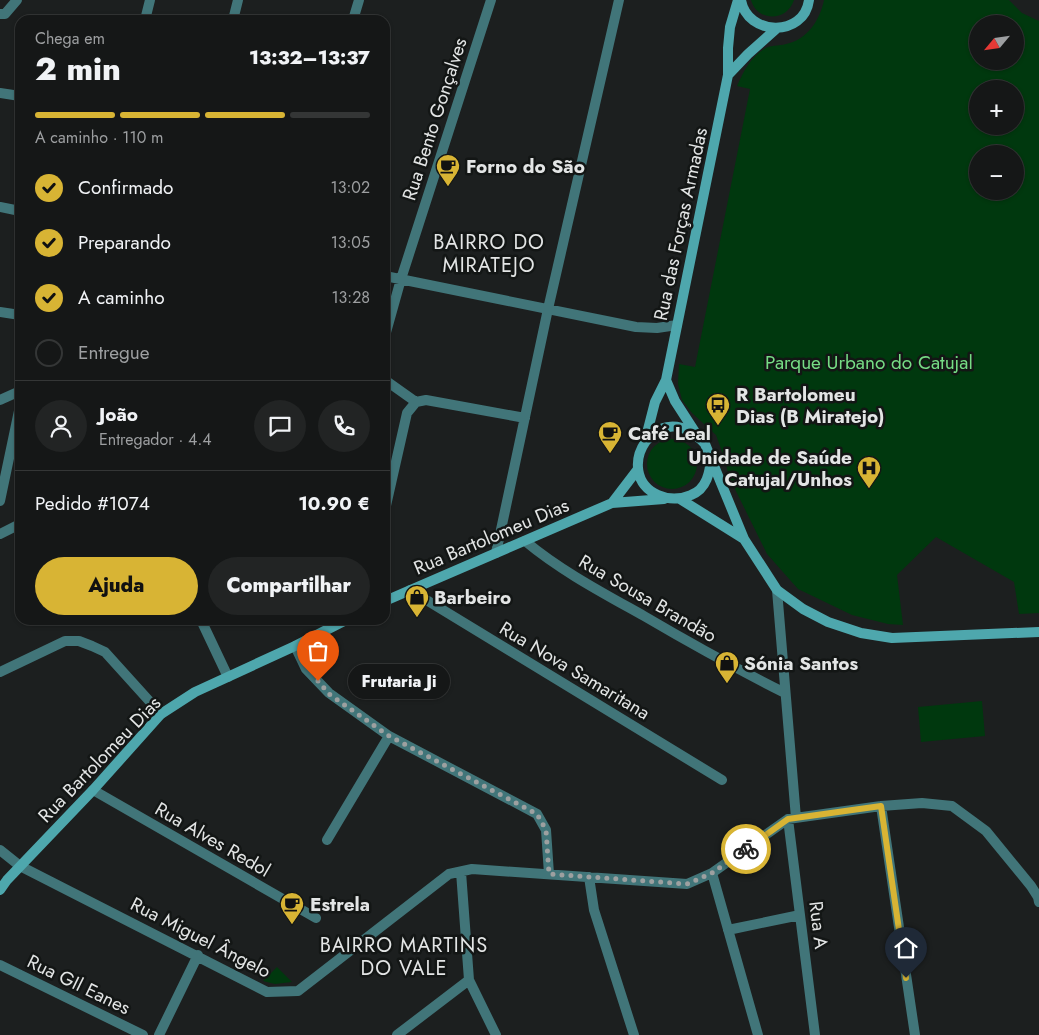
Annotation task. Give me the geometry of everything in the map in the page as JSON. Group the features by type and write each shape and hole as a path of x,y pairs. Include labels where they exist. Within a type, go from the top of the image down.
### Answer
{"street":[{"path":"0,14 5,14 16,0"},
{"path":"146,15 150,0"},
{"path":"234,15 238,0"},
{"path":"354,15 359,0"},
{"name":"Rua Bento Gonçalves","path":"390,318 491,0"},
{"path":"496,553 548,309 619,0"},
{"path":"740,0 747,15 755,23 765,28 776,29 787,27 796,22 804,14 809,0"},
{"name":"Rua das Forças Armadas","path":"645,442 655,402 666,380 728,75 730,27 740,0"},
{"path":"728,75 776,29"},
{"path":"0,93 15,95"},
{"path":"0,207 15,210"},
{"path":"390,277 636,327 657,328 677,325"},
{"path":"0,312 15,314"},
{"path":"666,380 675,401 696,433 706,444 744,539 777,590 803,609 828,622 861,633 892,638 1039,632"},
{"path":"390,384 416,402"},
{"path":"0,400 15,393"},
{"path":"390,488 407,413 416,402 426,400 525,418"},
{"path":"696,433 683,427 669,427 655,432 645,442 639,454 638,469 643,482 653,493 666,499 680,499 694,494 704,485 710,472 711,457"},
{"path":"0,502 15,430"},
{"name":"Rua Bartolomeu Dias","path":"612,503 638,469"},
{"name":"Rua Bartolomeu Dias","path":"390,599 612,503 666,499"},
{"path":"680,499 744,539"},
{"path":"0,534 15,526"},
{"name":"Rua Sousa Brandão","path":"525,541 546,559 606,595 733,667 785,693"},
{"name":"Rua Nova Samaritana","path":"410,590 722,780"},
{"name":"Rua A","path":"777,590 800,915 815,1035"},
{"path":"203,625 228,677"},
{"name":"Rua Bartolomeu Dias","path":"0,890 161,714 195,692 336,625"},
{"path":"0,672 65,641 79,641 105,652 161,714"},
{"path":"295,646 306,669 329,694 389,736 537,814 546,830 549,874"},
{"path":"326,840 389,736"},
{"name":"Rua Alves Redol","path":"93,790 316,918"},
{"path":"792,818 881,806 922,803 952,806 986,831 1032,886 1039,902"},
{"path":"881,806 915,1035"},
{"name":"Rua Miguel Ângelo","path":"0,850 20,866 267,992 298,991 449,874 472,869 687,884 712,873 792,818"},
{"path":"461,872 469,980 496,1035"},
{"path":"712,873 758,1035"},
{"path":"589,877 594,910 634,1035"},
{"path":"728,930 800,915"},
{"path":"159,1035 198,956"},
{"name":"Rua GIl Eanes","path":"0,965 143,1035"},
{"path":"397,1035 469,980"}],"green space":[{"path":"751,0 794,0 785,12 772,16 759,12"},
{"name":"Parque Urbano do Catujal","path":"824,0 1009,0 1022,13 1039,21 1039,613 1019,614 1014,582 936,537 897,575 903,625 888,624 852,615 798,589 767,554 729,477 716,435 692,413 682,400 678,384 679,364 695,367 750,89 737,86 754,57 766,48 793,42 800,38 816,22"},
{"path":"667,439 677,439 690,446 697,459 697,469 690,482 677,489 667,489 658,485 651,478 647,469 647,459 651,450 658,443"},
{"path":"982,701 985,736 921,742 918,707"},
{"path":"277,967 292,982 275,984 263,981"}],"way so far":[{"path":"318,681 329,694 389,736 537,814 546,830 549,874 687,884 712,873 746,849"}],"place":[{"name":"Forno do São","path":"448,187"},
{"name":"R Bartolomeu Dias (B Miratejo)","path":"718,426"},
{"name":"Café Leal","path":"610,454"},
{"name":"Unidade de Saúde Catujal/Unhos","path":"869,489"},
{"name":"Barbeiro","path":"417,618"},
{"name":"Frutaria Ji","path":"318,681"},
{"name":"Sónia Santos","path":"727,684"},
{"name":"Estrela","path":"292,925"}],"district":[{"name":"BAIRRO DO MIRATEJO","path":"489,254"},
{"name":"BAIRRO MARTINS DO VALE","path":"404,956"}],"route":[{"path":"746,849 788,819 881,806 906,978"}]}
